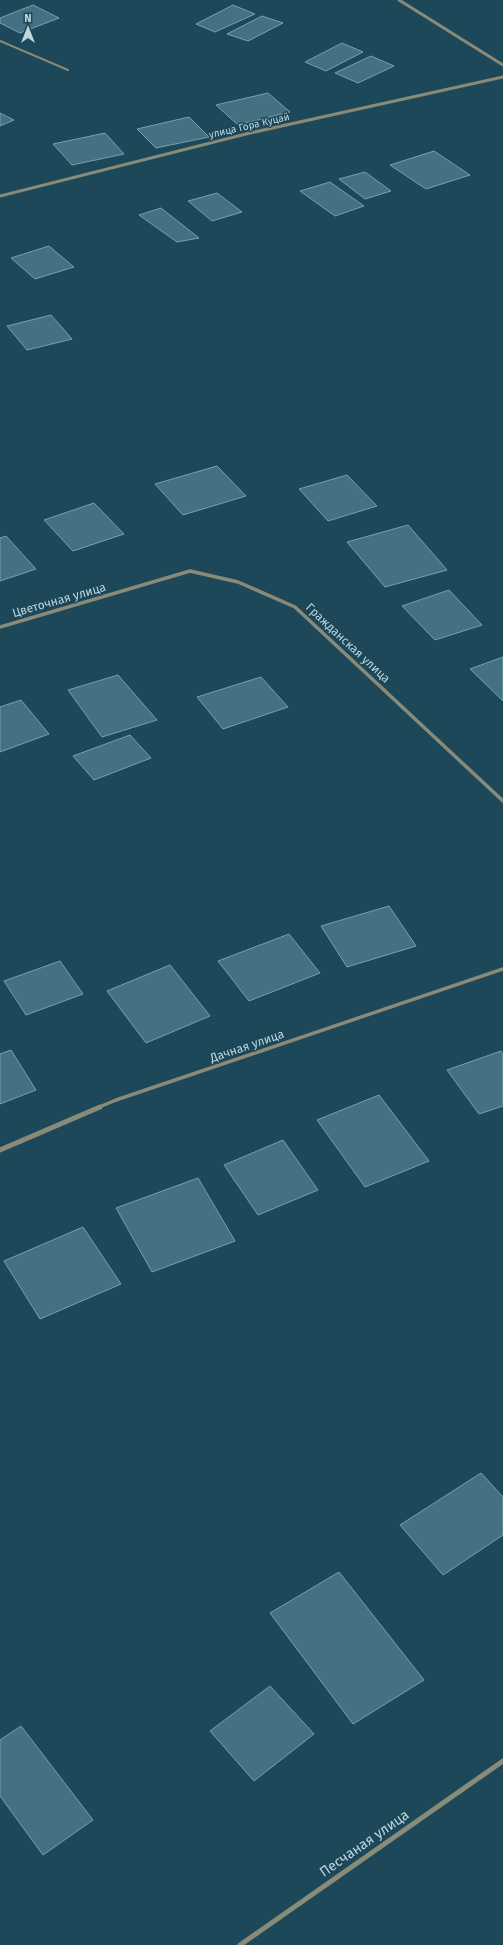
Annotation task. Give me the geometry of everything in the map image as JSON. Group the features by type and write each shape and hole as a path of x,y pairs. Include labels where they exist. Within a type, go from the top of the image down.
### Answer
{"street":[{"path":"399,0 503,65"},
{"name":"улица Гора Куцай","path":"0,196 95,170 349,110 503,77"},
{"name":"Гражданская улица","path":"123,591 190,571 238,582 294,607 503,801"},
{"name":"Цветочная улица","path":"0,627 123,591"},
{"name":"Дачная улица","path":"0,1150 116,1100 503,970"},
{"name":"Песчаная улица","path":"240,1945 503,1761"}],"lane":[{"path":"0,40 68,70"}],"building":[{"path":"33,5 59,18 20,33 0,23 0,18"},
{"path":"233,5 255,14 215,32 196,24"},
{"path":"262,16 283,23 248,41 227,34"},
{"path":"342,43 363,52 326,71 305,62"},
{"path":"371,56 394,66 358,83 335,73"},
{"path":"268,93 290,112 238,125 216,105"},
{"path":"0,113 14,120 0,126"},
{"path":"189,117 209,137 156,148 137,129"},
{"path":"105,133 124,154 72,165 53,144"},
{"path":"434,151 470,175 426,189 390,165"},
{"path":"365,172 391,191 365,199 339,179"},
{"path":"330,182 364,206 335,216 300,191"},
{"path":"217,193 242,212 212,221 188,201"},
{"path":"161,208 199,238 177,242 139,215"},
{"path":"49,246 74,267 35,279 11,258"},
{"path":"51,315 72,339 27,350 7,326"},
{"path":"217,466 246,496 183,515 155,484"},
{"path":"347,475 377,506 328,521 299,489"},
{"path":"94,503 124,534 73,551 44,520"},
{"path":"408,525 447,570 385,587 347,542"},
{"path":"6,536 36,569 0,581 0,538"},
{"path":"449,590 482,625 435,640 402,606"},
{"path":"503,657 503,701 470,669"},
{"path":"118,675 157,720 102,737 68,690"},
{"path":"261,677 288,707 223,729 197,697"},
{"path":"21,700 49,734 0,752 0,707"},
{"path":"130,735 151,758 94,780 73,756"},
{"path":"389,906 416,946 347,967 321,926"},
{"path":"289,934 320,973 249,1001 218,961"},
{"path":"60,961 83,994 26,1015 4,981"},
{"path":"170,965 210,1016 146,1043 107,991"},
{"path":"11,1050 36,1090 0,1104 0,1054"},
{"path":"501,1051 503,1055 503,1106 479,1114 447,1070"},
{"path":"379,1095 429,1161 365,1187 317,1120"},
{"path":"283,1140 318,1190 258,1215 224,1165"},
{"path":"198,1178 235,1241 152,1272 116,1208"},
{"path":"83,1227 121,1284 40,1319 4,1261"},
{"path":"481,1473 503,1497 503,1535 443,1575 400,1525"},
{"path":"339,1572 424,1680 353,1724 270,1613"},
{"path":"270,1686 314,1734 254,1781 210,1731"},
{"path":"21,1726 93,1820 43,1855 0,1796 0,1740"}]}
